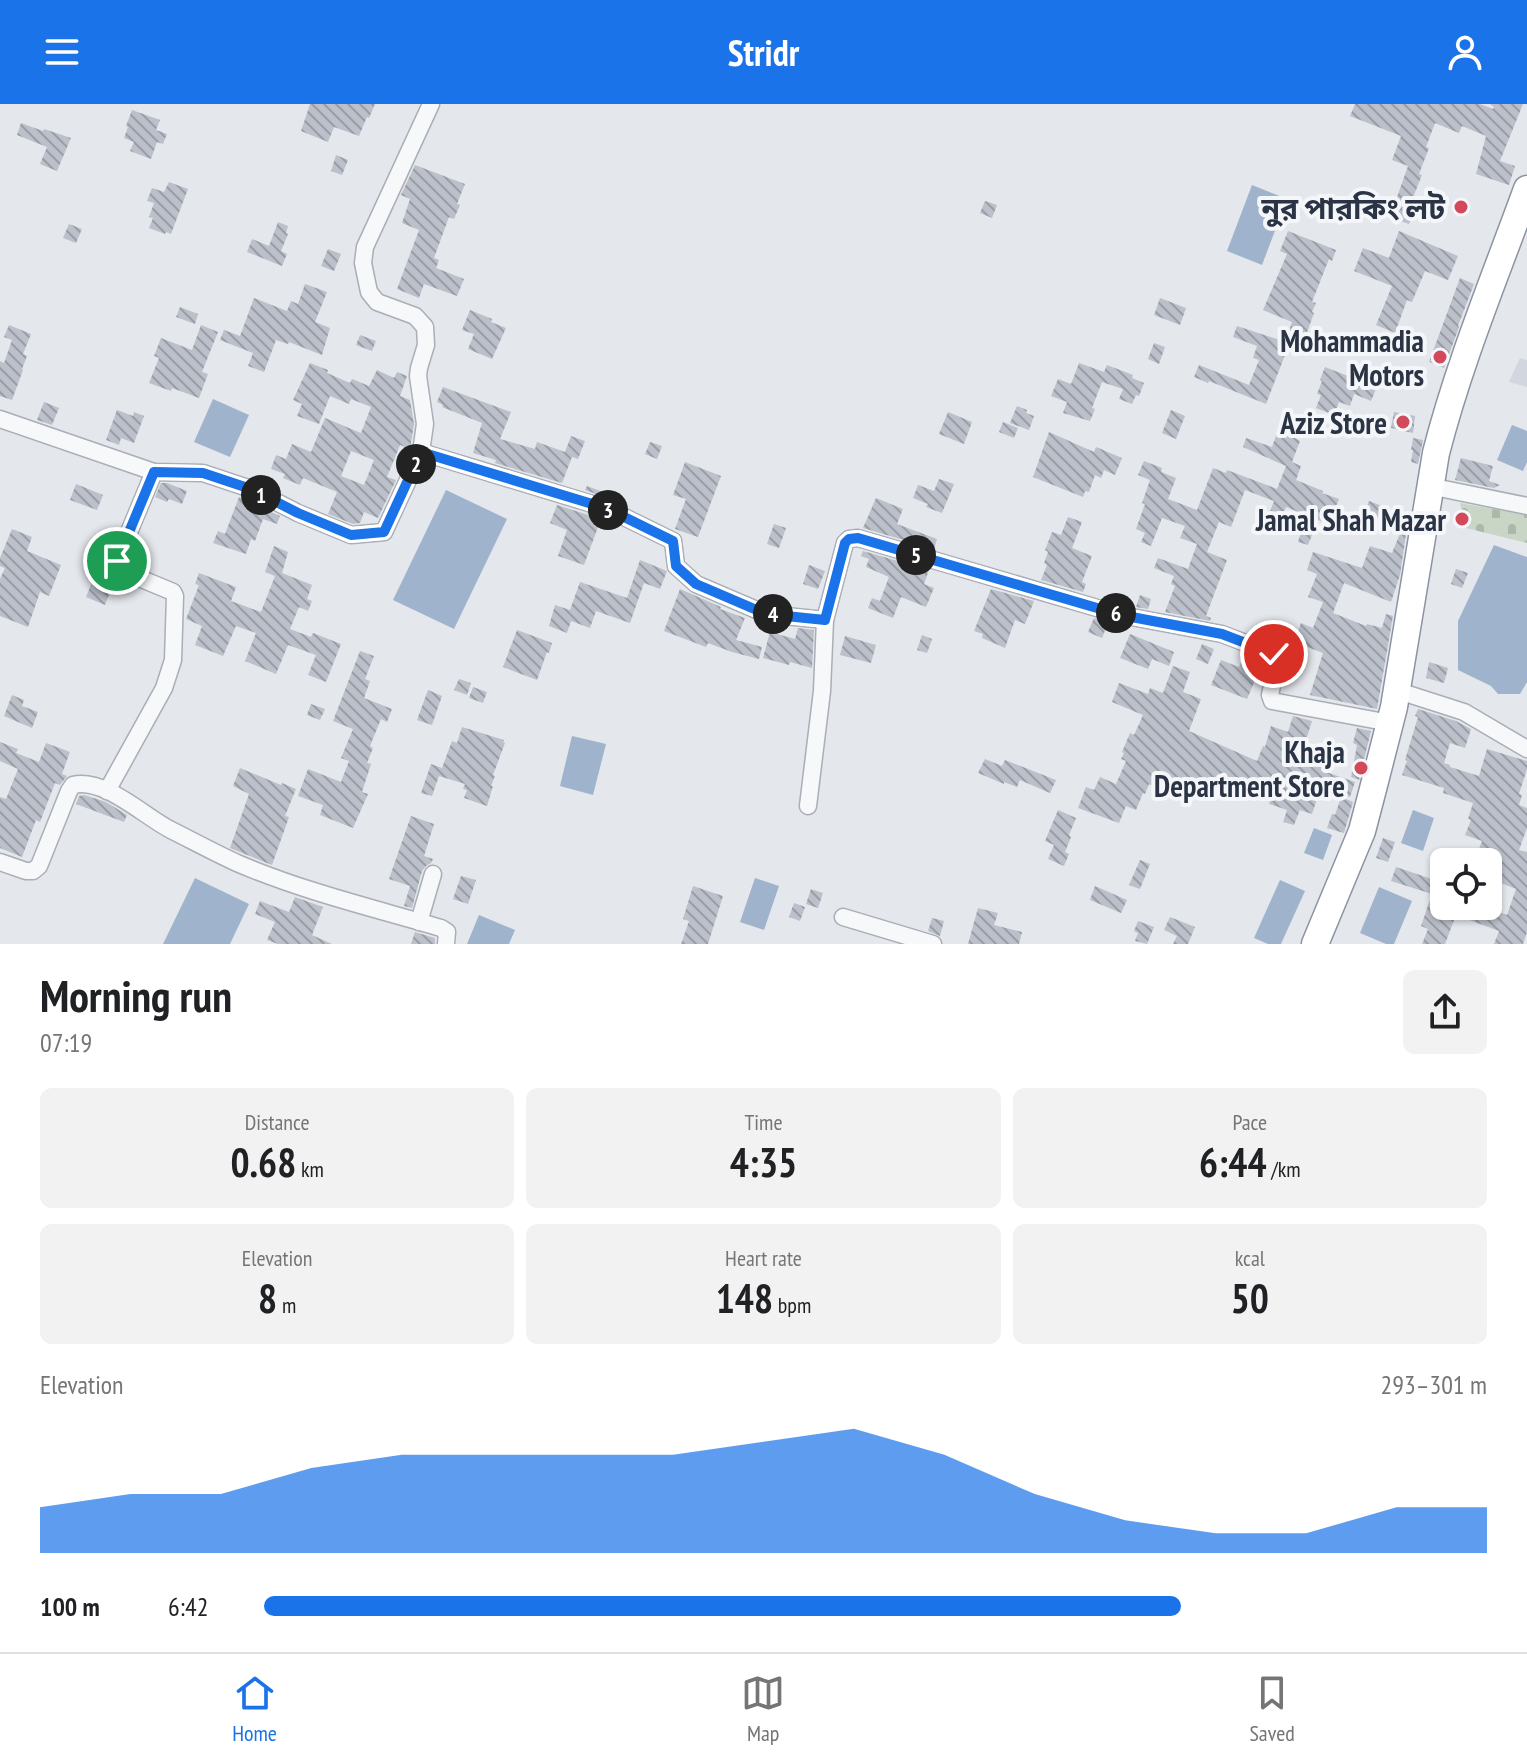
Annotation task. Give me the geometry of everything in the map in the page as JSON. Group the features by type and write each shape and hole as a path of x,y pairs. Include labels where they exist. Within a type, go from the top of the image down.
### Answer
{"highway":[{"path":"1330,944 1369,848 1386,793 1436,453 1445,417 1473,331 1527,189"},
{"path":"1315,944 1362,831 1399,708 1450,448 1484,335 1527,232"}],"street":[{"path":"0,419 154,472 203,473 251,489 351,535 384,532 421,452 425,424 418,376 426,345 425,327 415,316 377,302 369,292 363,263 365,247 431,104"},
{"path":"421,452 616,513 673,541 676,566 696,584 766,614 825,620"},
{"path":"107,791 164,688 173,660 173,592 116,567 154,472"},
{"path":"1444,489 1527,506"},
{"path":"808,806 822,691 825,620 845,543 858,538 1121,615 1222,634 1274,654 1278,658 1270,695 1272,701 1464,712 1527,749"},
{"path":"0,862 26,871 33,871 39,866 73,785 80,783 107,791 166,827 238,863 329,895 441,928 447,932 446,944"},
{"path":"419,922 433,874"},
{"path":"843,917 933,944"}],"shaded area":[{"path":"1520,358 1527,360 1527,387 1509,382"}],"green space":[{"path":"1460,503 1527,515 1527,543 1466,528"}],"water":[{"path":"1252,185 1287,199 1262,265 1227,251"},
{"path":"213,399 249,415 230,457 194,442"},
{"path":"1512,425 1527,431 1527,462 1523,471 1497,460"},
{"path":"446,490 507,519 454,629 393,600"},
{"path":"1494,545 1527,557 1527,682 1520,694 1498,694 1491,686 1458,670 1458,621"},
{"path":"572,736 606,744 593,795 560,786"},
{"path":"1413,810 1434,818 1423,851 1401,843"},
{"path":"1314,828 1332,835 1323,860 1304,853"},
{"path":"195,878 249,904 230,944 163,944"},
{"path":"755,878 779,886 764,930 740,922"},
{"path":"1280,880 1305,891 1281,944 1268,944 1254,938"},
{"path":"1379,887 1412,901 1394,944 1386,944 1360,933"},
{"path":"479,915 515,930 509,944 467,944"}],"building":[{"path":"310,104 375,104 359,136 334,127 328,142 301,131"},
{"path":"1355,104 1480,104 1493,109 1490,104 1523,104 1500,161 1515,166 1509,185 1476,174 1486,136 1462,126 1459,133 1435,123 1419,174 1422,175 1412,200 1418,203 1409,224 1390,217 1408,166 1392,160 1401,136 1350,116"},
{"path":"132,110 160,120 156,130 167,134 163,144 157,142 151,159 130,151 134,142 124,138"},
{"path":"21,123 71,138 57,171 40,164 47,147 17,135"},
{"path":"336,155 348,160 342,175 331,171"},
{"path":"415,165 465,184 457,204 460,205 454,219 449,217 434,258 439,260 436,268 464,279 457,296 424,284 419,298 397,289 419,230 402,223 410,199 401,195"},
{"path":"169,182 188,189 171,234 165,234 149,228 154,203 147,201 152,188 164,192"},
{"path":"985,201 997,205 992,218 980,213"},
{"path":"1336,201 1354,208 1350,219 1332,212"},
{"path":"278,222 288,226 281,251 287,254 282,266 247,252 252,239 269,246"},
{"path":"69,224 82,229 76,243 63,238"},
{"path":"1288,231 1336,250 1332,261 1329,259 1312,302 1316,303 1305,338 1289,331 1292,322 1263,310 1287,254 1280,251"},
{"path":"1399,231 1458,256 1448,280 1425,271 1412,302 1407,300 1395,333 1376,325 1392,286 1354,271 1363,248 1389,258"},
{"path":"328,249 341,254 334,271 321,266"},
{"path":"1460,278 1474,284 1444,368 1429,362"},
{"path":"305,284 327,292 315,322 330,328 322,355 276,340 264,372 248,366 253,353 220,340 224,330 240,336 254,298 287,311 291,301 298,304"},
{"path":"1160,298 1186,308 1180,325 1154,315"},
{"path":"180,307 198,314 195,324 176,317"},
{"path":"470,310 506,328 492,359 468,349 474,334 462,330"},
{"path":"9,325 31,334 12,400 0,396 0,361 4,363 12,340 4,337"},
{"path":"201,325 218,332 202,372 208,374 199,398 149,383 159,358 154,356 161,338 192,350"},
{"path":"1237,326 1283,341 1279,352 1285,355 1266,404 1194,377 1199,365 1249,385 1259,360 1253,358 1257,346 1233,337"},
{"path":"360,335 376,341 372,351 356,345"},
{"path":"1154,343 1165,347 1159,364 1148,359"},
{"path":"310,363 350,383 352,379 369,386 377,370 394,378 397,372 407,376 400,396 410,400 414,424 410,449 400,445 387,477 396,480 378,518 364,512 360,523 353,524 328,514 337,492 303,478 300,485 271,469 276,455 286,459 292,444 311,452 325,418 361,433 371,407 351,399 349,404 330,396 319,424 297,416 302,404 293,400","holes":["351,451 374,460 364,485 341,476"]},
{"path":"1079,363 1104,372 1107,365 1133,375 1132,378 1144,383 1139,396 1136,395 1132,404 1119,399 1123,389 1102,382 1090,421 1063,413 1067,402 1051,396 1058,379 1071,384"},
{"path":"1325,367 1353,378 1357,369 1381,377 1371,401 1354,394 1350,406 1339,402 1334,415 1316,408"},
{"path":"443,387 511,412 500,439 535,449 537,442 565,452 571,436 585,441 578,459 572,457 562,483 495,463 496,460 473,453 482,423 442,407 437,402"},
{"path":"44,402 59,408 52,425 37,420"},
{"path":"1017,406 1034,416 1029,430 1010,423"},
{"path":"117,410 144,416 134,443 121,438 119,445 106,440"},
{"path":"1171,410 1185,416 1176,439 1162,433"},
{"path":"948,412 972,422 964,444 939,434"},
{"name":"Aziz Store","path":"1394,412 1415,416 1413,433 1391,428"},
{"path":"1003,422 1018,428 1014,438 999,432"},
{"path":"1281,422 1298,429 1295,438 1300,441 1292,462 1301,466 1296,480 1339,499 1329,524 1318,520 1308,545 1298,542 1306,515 1286,507 1273,534 1263,530 1274,501 1245,490 1231,527 1219,522 1207,552 1227,560 1206,616 1211,618 1210,621 1165,612 1175,586 1171,584 1174,576 1154,568 1158,558 1188,569 1197,544 1180,538 1185,526 1162,518 1151,546 1141,542 1145,533 1136,529 1150,480 1138,475 1144,461 1176,478 1168,499 1197,510 1213,468 1226,473 1227,470 1277,489 1286,466 1243,447 1246,438 1272,447"},
{"path":"1049,432 1094,452 1096,447 1122,458 1115,475 1104,470 1101,478 1095,475 1089,492 1085,491 1083,497 1033,477"},
{"path":"1413,438 1423,440 1418,464 1411,462"},
{"path":"650,442 662,446 657,459 645,454"},
{"path":"1461,458 1493,466 1489,481 1500,485 1494,488 1455,480"},
{"path":"685,462 721,476 698,537 675,529 686,499 673,495"},
{"path":"939,479 954,484 942,513 913,498 918,485 934,491"},
{"path":"161,483 187,491 182,504 155,497"},
{"path":"76,484 103,495 97,510 70,500"},
{"path":"587,486 622,499 621,503 585,490"},
{"path":"239,497 280,516 277,524 263,519 255,541 251,539 246,554 213,543 218,531 225,534"},
{"path":"876,498 903,509 897,524 937,539 934,549 863,528"},
{"path":"1369,501 1382,506 1376,522 1363,517"},
{"path":"557,505 601,519 584,565 558,556 567,530 550,523"},
{"path":"1068,517 1082,522 1072,548 1092,556 1082,582 1086,584 1083,592 1041,580 1047,565 1044,563 1048,552 1045,550 1052,532 1061,535"},
{"path":"774,524 786,528 779,548 767,544"},
{"path":"12,529 32,537 27,551 61,565 49,596 40,592 28,627 0,616 0,579 5,568 0,566 0,558"},
{"path":"1401,531 1406,534 1400,575 1391,602 1344,583 1333,613 1366,626 1382,628 1386,614 1393,616 1377,709 1310,695 1323,653 1294,642 1301,623 1313,628 1323,602 1308,597 1317,574 1307,570 1313,552 1362,568 1370,546 1392,553"},
{"path":"274,546 288,552 282,573 312,585 307,599 312,601 308,611 299,607 290,629 311,637 313,633 341,644 326,682 308,675 316,655 288,645 276,674 245,661 256,633 236,626 223,656 195,645 202,626 186,619 199,585 195,584 199,573 236,587 231,601 261,612 275,576 265,572"},
{"path":"863,551 929,570 924,584 934,588 926,607 901,597 893,618 868,608 872,598 880,601 889,577 866,567 869,559 861,556"},
{"path":"640,560 667,571 660,589 644,583 630,623 596,611 590,628 571,621 567,633 549,626 555,605 570,610 580,582 627,598"},
{"path":"809,565 825,571 818,589 803,584"},
{"path":"1456,569 1468,573 1462,588 1451,584"},
{"path":"94,577 113,584 105,605 86,597"},
{"path":"680,589 745,618 736,640 762,647 759,659 708,643 706,647 664,631"},
{"path":"991,589 1034,601 1025,624 1015,620 1005,648 974,631"},
{"path":"1140,595 1151,599 1148,609 1136,607"},
{"path":"1094,618 1108,623 1102,638 1088,632"},
{"path":"798,628 814,630 812,668 763,658 770,632 795,639"},
{"path":"517,630 552,643 537,680 503,667"},
{"path":"1130,634 1174,652 1169,666 1152,659 1148,669 1120,658"},
{"path":"922,635 932,639 927,653 917,650"},
{"path":"845,636 876,645 871,663 840,655"},
{"path":"1202,644 1214,649 1208,664 1196,659"},
{"path":"360,651 374,656 365,679 370,681 364,698 392,709 387,722 381,719 370,746 373,748 367,763 371,764 362,792 368,794 353,828 320,815 323,805 298,796 308,769 341,782 349,761 341,758 353,729 333,721"},
{"path":"1221,660 1239,667 1242,660 1258,666 1247,699 1211,685"},
{"path":"1429,662 1448,668 1444,683 1426,678"},
{"path":"1173,666 1190,672 1183,692 1201,699 1189,731 1257,761 1271,726 1288,732 1293,716 1312,721 1305,743 1333,753 1326,772 1355,782 1350,797 1321,787 1312,814 1300,810 1294,825 1283,822 1287,810 1269,804 1273,793 1252,785 1250,790 1241,787 1236,799 1166,778 1161,790 1149,784 1136,810 1126,806 1119,823 1078,808 1086,787 1094,790 1100,777 1116,784 1126,761 1121,759 1122,752 1130,733 1134,735 1143,715 1112,702 1119,683 1148,694 1150,688 1163,693"},
{"path":"459,679 471,683 467,695 454,690"},
{"path":"473,687 487,692 483,703 469,698"},
{"path":"428,690 442,696 432,725 417,720"},
{"path":"12,695 24,700 22,706 38,712 32,728 4,716"},
{"path":"311,704 325,709 320,720 307,715"},
{"path":"1418,709 1471,729 1465,748 1450,743 1444,763 1450,767 1479,776 1487,749 1527,761 1519,794 1522,795 1519,805 1527,808 1527,828 1519,850 1527,852 1527,932 1523,944 1494,944 1499,931 1469,920 1502,920 1502,913 1507,915 1516,889 1502,884 1502,848 1479,848 1482,841 1465,835 1473,803 1443,793 1444,788 1402,775 1418,717 1415,716"},
{"path":"462,727 504,740 505,743 493,775 487,806 464,798 467,790 463,789 465,784 439,776 432,796 421,793 431,764 442,768 452,741 457,743"},
{"path":"1357,728 1371,731 1359,780 1351,777"},
{"path":"0,742 18,749 16,753 39,762 46,743 70,752 62,774 67,776 60,785 55,783 22,857 0,848 0,797 6,799 18,769 0,761"},
{"path":"985,759 1002,766 1005,760 1056,780 1050,793 1020,780 1017,787 1004,784 978,773"},
{"path":"240,768 296,789 272,865 230,848 249,794 233,786"},
{"path":"79,796 106,802 127,815 124,822 76,804"},
{"path":"1341,797 1353,802 1344,833 1327,828"},
{"path":"1058,810 1076,818 1069,835 1071,837 1065,852 1069,854 1064,866 1048,859 1054,845 1045,841"},
{"path":"411,816 434,824 424,856 433,859 422,871 412,908 404,906 410,886 389,879"},
{"path":"1383,838 1395,842 1388,862 1376,858"},
{"path":"1140,860 1150,864 1140,889 1129,885"},
{"path":"1396,867 1430,878 1430,893 1391,881"},
{"path":"461,876 476,880 468,904 453,899"},
{"path":"693,886 723,896 708,944 681,944 689,921 683,919"},
{"path":"1095,886 1127,900 1121,913 1090,900"},
{"path":"811,889 823,893 818,908 806,904"},
{"path":"295,897 323,907 312,935 332,944 278,944 267,940 275,922 255,914 260,901 289,912"},
{"path":"1430,900 1430,920 1454,920 1445,944 1422,944 1428,929 1421,926"},
{"path":"794,903 805,907 800,921 789,917"},
{"path":"978,908 998,913 994,925 1022,932 1019,944 968,944"},
{"path":"1170,917 1195,927 1188,944 1173,944 1177,936 1164,930"},
{"path":"932,918 944,921 940,936 928,931"},
{"path":"1138,921 1154,927 1147,944 1135,941 1138,933 1134,931"},
{"path":"415,932 435,938 435,944 411,944"}],"place":[{"name":"নুর পারকিং লট","path":"1461,207"},
{"name":"Mohammadia Motors","path":"1440,357"},
{"name":"Aziz Store","path":"1403,422"},
{"name":"Jamal Shah Mazar","path":"1462,519"},
{"name":"Khaja Department Store","path":"1361,768"}],"route":[{"path":"117,561 154,472 203,473 251,489 351,535 384,532 421,452 589,503 638,523 673,541 676,566 696,584 766,614 825,620 845,543 858,538 1121,615 1222,634 1274,654"}]}
